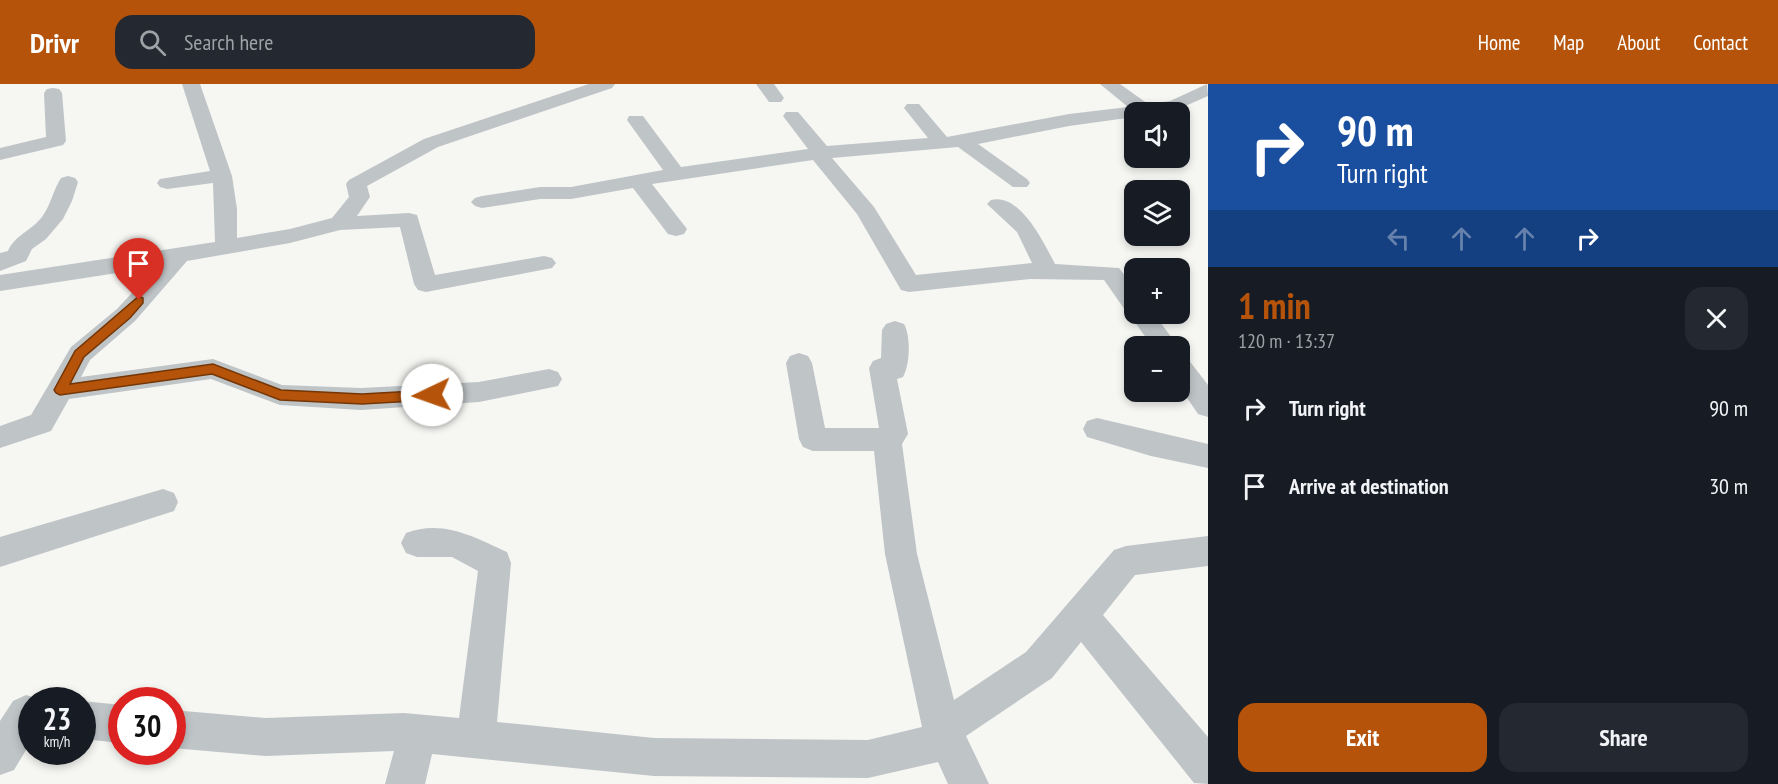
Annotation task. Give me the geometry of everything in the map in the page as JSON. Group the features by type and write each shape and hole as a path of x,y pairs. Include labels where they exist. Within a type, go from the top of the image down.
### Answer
{"street":[{"path":"191,84 222,176 226,209 226,248"},
{"path":"340,223 360,197 356,184 431,143 606,84"},
{"path":"1109,84 1133,102"},
{"path":"1182,102 1208,89"},
{"path":"0,154 56,141 53,93"},
{"path":"913,108 942,143"},
{"path":"482,202 540,193 571,193 676,174 818,153 962,141 1069,120 1124,113"},
{"path":"792,116 818,147 818,153 866,212 909,284 1030,271 1111,273 1124,291"},
{"path":"636,120 676,174"},
{"path":"962,141 1020,183"},
{"path":"167,183 222,176"},
{"path":"638,181 662,209 676,230"},
{"path":"0,264 3,260 18,256 22,245 36,238 63,203 68,182"},
{"path":"998,204 1026,229 1048,272"},
{"path":"0,283 226,248 290,236 340,223 409,220 426,284 544,263"},
{"path":"0,437 41,423 80,354 126,315 180,255"},
{"path":"799,363 813,439 887,440 894,434 882,368 894,370 895,330"},
{"path":"60,390 213,369 280,395 362,399 479,392 549,379"},
{"path":"1190,381 1208,406"},
{"path":"1097,429 1151,444 1208,456"},
{"path":"887,440 901,554 945,736 969,784"},
{"path":"0,552 163,502"},
{"path":"417,543 455,543 495,563 476,739"},
{"path":"186,730 266,737 418,733 654,757 868,759 945,736 1039,665 1126,561 1208,551"},
{"path":"1080,614 1205,762 1208,770"},
{"path":"0,756 18,716"},
{"path":"405,784 418,733"}],"route":[{"path":"139,300 126,315 80,354 60,390 213,369 280,395 362,399 432,395"}]}
